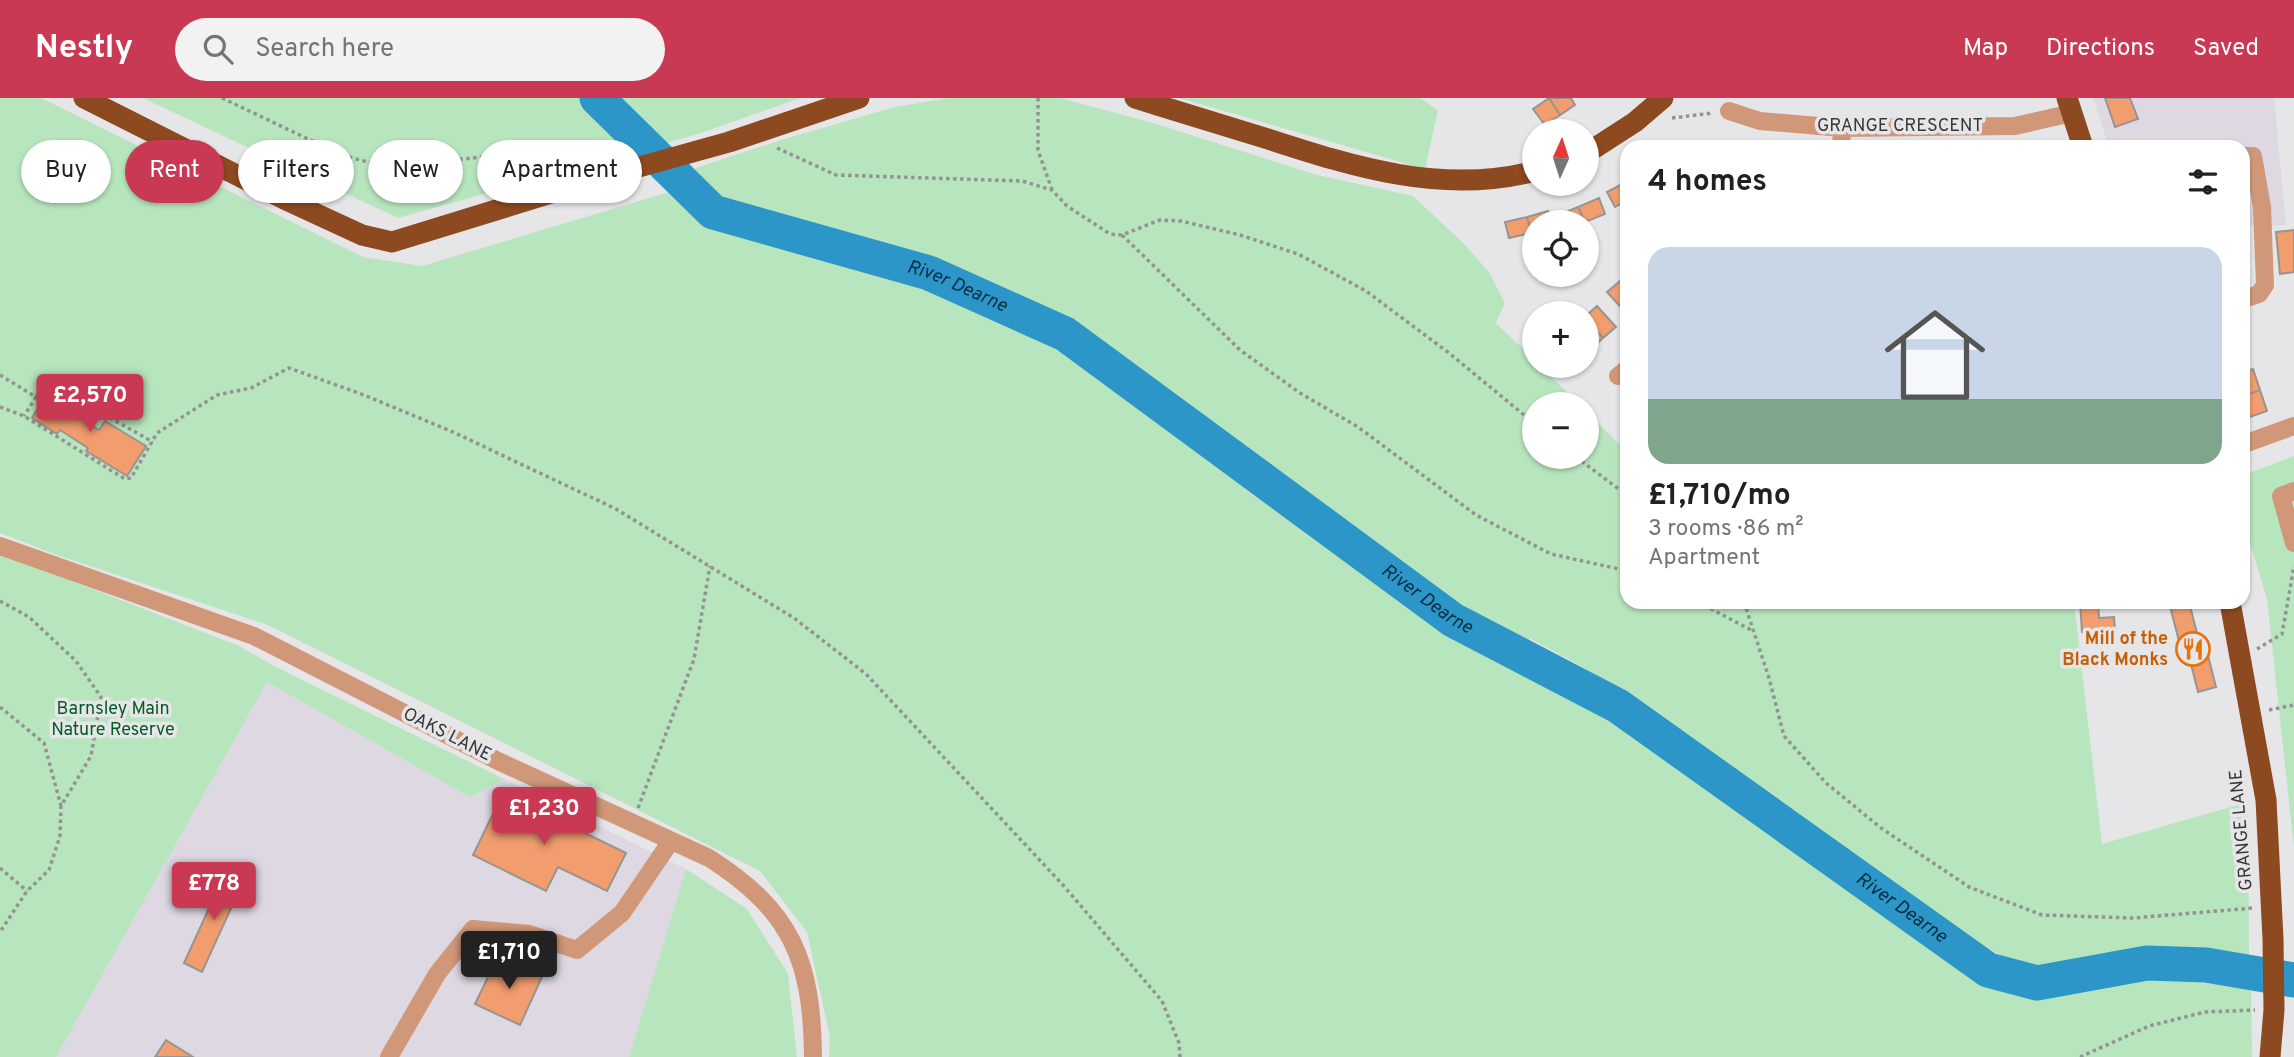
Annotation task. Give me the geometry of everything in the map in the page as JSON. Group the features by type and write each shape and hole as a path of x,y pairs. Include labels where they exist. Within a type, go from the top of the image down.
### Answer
{"highway":[{"path":"84,98 362,235 392,242 520,203"},
{"path":"642,166 729,142 859,98"},
{"path":"1135,98 1372,171 1437,180 1489,179 1522,173"},
{"path":"1600,145 1635,122 1663,98"},
{"path":"2070,105 2081,140"},
{"name":"GRANGE LANE","path":"2231,609 2266,800 2273,939 2274,1010 2270,1057"}],"street":[{"name":"GRANGE CRESCENT","path":"1729,111 1760,121 1842,128 2015,125 2070,105"},
{"path":"1841,140 1842,128"},
{"path":"2250,156 2253,156 2262,208 2265,285 2259,294 2250,297"},
{"path":"2250,442 2294,426"},
{"path":"2294,491 2281,496 2294,543"},
{"name":"OAKS LANE","path":"0,546 254,636 498,761 709,858 738,877 773,913 789,936 801,959 808,984 813,1016 813,1057"},
{"path":"389,1057 437,974 473,929 529,934 577,950 622,913 671,841"}],"path":[{"path":"222,98 344,156 388,167 477,158"},
{"path":"1038,98 1038,150 1052,190 1067,206 1110,234 1122,235 1160,220 1181,221 1240,235 1298,254 1366,290 1522,413"},
{"path":"1635,122 1729,111"},
{"path":"750,135 836,175 1022,181 1052,190"},
{"path":"1122,235 1240,350 1300,393 1358,427 1476,515 1551,554 1620,568"},
{"path":"0,407 24,416 125,479 131,478 158,433 217,395 251,388 289,368 363,395 464,438 616,509 794,618 876,684 1063,885 1162,1001 1179,1044 1180,1057"},
{"path":"0,374 36,397"},
{"path":"24,416 46,382 153,442"},
{"path":"1592,469 1620,490"},
{"path":"633,823 694,659 710,566"},
{"path":"2241,659 2282,635 2294,566"},
{"path":"0,601 29,617 76,661 101,696 91,756 61,806"},
{"path":"1711,609 1755,632"},
{"path":"1747,609 1784,736 1826,783 1844,798 1881,828 1969,887 2042,915 2133,918 2272,906"},
{"path":"2250,713 2294,705"},
{"path":"0,707 44,743 61,806 60,836 49,870 27,891 0,932"},
{"path":"0,868 27,891"},
{"path":"2080,1057 2149,1026 2205,1012 2274,1010"}],"shaded area":[{"path":"2093,98 2274,98 2286,225 2250,226 2250,140 2107,140"},
{"path":"267,682 470,797 504,779 686,869 629,1057 56,1057"}],"green space":[{"path":"0,98 41,98 126,140 125,203 224,203 224,188 238,195 238,203 254,203 363,257 422,266 632,203 642,203 642,200 669,192 659,180 781,140 895,107 949,98 1060,98 1153,123 1317,175 1413,196 1464,244 1489,272 1505,303 1496,323 1522,348 1522,378 1552,378 1567,392 1522,392 1522,469 1599,469 1599,424 1620,445 1620,609 2075,609 2102,844 2248,802 2249,960 2155,950 2041,972 1974,944 1842,848 1581,666 1529,638 1535,671 1611,714 1986,977 2040,993 2151,975 2212,972 2251,984 2252,1057 829,1057 830,1037 807,932 760,871 268,625 57,555 0,533"},
{"path":"143,98 800,98 698,134 642,150 642,140 477,140 477,196 463,200 463,140 368,140 368,203 452,203 398,218 354,197 354,140 238,140 238,143"},
{"path":"1179,98 1420,98 1438,110 1425,169"},
{"path":"2294,456 2294,848 2267,599 2250,543 2250,473"},
{"name":"Barnsley Main Nature Reserve","path":"0,553 239,646 276,667 504,779 470,797 267,682 56,1057 0,1057"},
{"path":"686,869 747,909 788,974 797,1057 629,1057"}],"building":[{"path":"1549,98 1560,115 1554,119 1540,119 1533,109"},
{"path":"1549,98 1571,98 1575,105 1560,115"},
{"path":"2105,98 2130,98 2138,119 2115,127"},
{"path":"1620,185 1620,204 1615,207 1607,192"},
{"path":"1599,198 1605,214 1599,216 1599,210 1579,210 1578,207"},
{"path":"1522,218 1522,235 1509,238 1505,222"},
{"path":"2294,230 2294,272 2280,274 2276,232"},
{"path":"1620,281 1620,306 1607,292"},
{"path":"1599,308 1616,327 1603,338 1599,334"},
{"path":"2253,369 2260,390 2250,394 2250,370"},
{"path":"49,390 75,406 71,412 99,430 105,421 146,446 127,476 86,451 88,448 60,430 57,434 32,418"},
{"path":"2260,390 2267,411 2250,417 2250,394"},
{"path":"2080,609 2098,609 2099,618 2114,617 2115,630 2082,632"},
{"name":"Mill of the Black Monks","path":"2171,609 2191,609 2199,641 2204,640 2216,687 2198,692 2189,656 2183,657"},
{"path":"503,793 626,853 607,891 558,867 546,891 473,855"},
{"path":"225,873 243,882 202,972 184,963"},
{"path":"498,956 542,977 520,1025 475,1004"},
{"path":"166,1040 193,1057 155,1057"}],"waterway":[{"name":"River Dearne","path":"597,98 713,212 929,273 1065,334 1453,620 1618,706 1988,970 2037,983 2147,963 2206,965 2294,980"}],"place":[{"name":"Mill of the Black Monks","path":"2193,649"}]}
